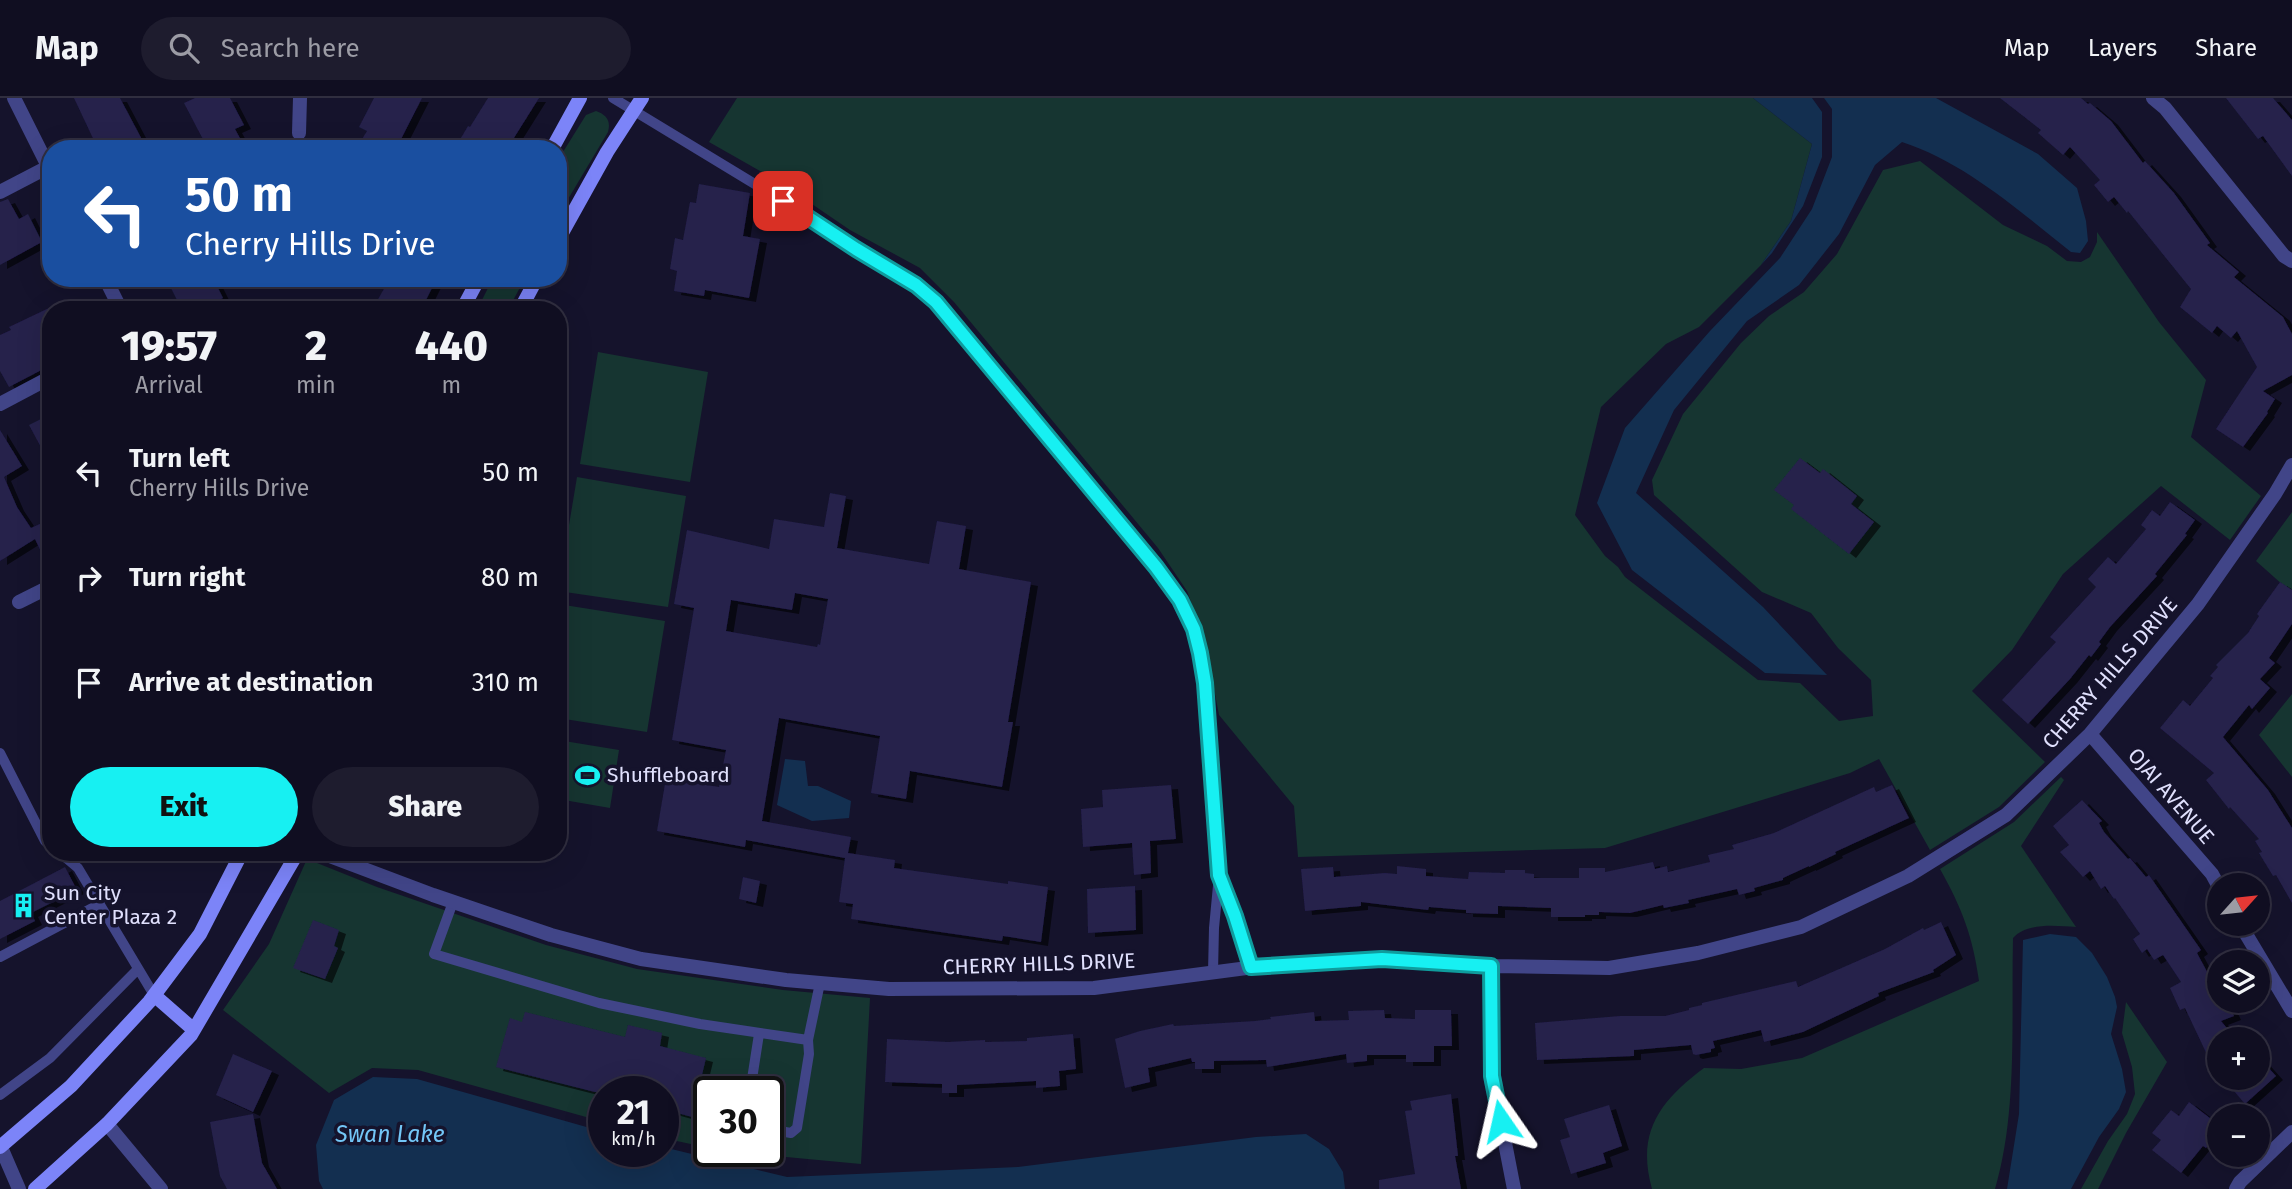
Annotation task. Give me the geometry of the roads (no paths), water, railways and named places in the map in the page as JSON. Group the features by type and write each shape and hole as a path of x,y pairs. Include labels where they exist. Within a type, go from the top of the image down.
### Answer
{"street":[{"path":"14,98 42,154"},
{"path":"299,132 300,98"},
{"path":"557,140 580,98"},
{"path":"567,224 607,152 642,98"},
{"path":"2153,98 2165,108 2284,256 2292,261"},
{"path":"0,192 42,174"},
{"path":"0,404 42,382"},
{"name":"CHERRY HILLS DRIVE","path":"343,861 551,935 641,959 820,983 923,990 1094,988 1251,967 1382,959 1491,966 1609,968 1698,953 1801,927 1908,876 2006,815 2090,734 2198,604 2275,494 2292,465"},
{"path":"19,602 42,590"},
{"name":"OJAI AVENUE","path":"2090,734 2211,873"},
{"path":"19,1189 0,1146 71,1086 154,995 200,934 237,861"},
{"path":"35,1189 107,1125 194,1031 293,861"},
{"path":"2247,936 2292,1011"},
{"path":"1491,966 1492,1076 1514,1189"},
{"path":"154,995 194,1031"},
{"path":"107,1125 161,1189"},
{"path":"2236,1189 2292,1132"}],"lane":[{"path":"613,98 806,215 916,285 936,302 1156,567 1180,600 1194,629 1205,683 1219,875 1213,972"},
{"path":"0,753 42,835"},
{"path":"70,861 78,868 154,995"},
{"path":"1219,875 1251,967"},
{"path":"453,902 434,954 599,1003 700,1024 808,1040"},
{"path":"0,957 100,905"},
{"path":"0,1095 50,1058 138,969"},
{"path":"784,1132 791,1133 797,1128 809,1054 808,1040 820,983"},
{"path":"752,1076 759,1034"}],"water":[{"path":"1753,98 1812,98 1822,112 1822,157 1803,206 1761,265 1791,221 1812,144"},
{"path":"1824,98 1936,98 2038,154 2077,188 2086,221 2088,241 2080,253 2071,252 1970,175 1926,151 1902,142 1875,165 1839,234 1799,285 1747,321 1674,410 1636,493 1763,607 1827,675 1765,673 1632,570 1597,503 1625,428 1710,331 1780,258 1812,209 1832,157 1832,109"},
{"path":"785,759 805,761 808,786 818,786 851,801 849,818 812,821 777,805"},
{"path":"2050,934 2076,937 2092,953 2107,977 2117,1007 2111,1034 2126,1092 2119,1109 2099,1137 2071,1189 2007,1189 2019,1114 2023,940"},
{"name":"Swan Lake","path":"373,1077 417,1079 588,1127 588,1167 679,1167 679,1151 693,1154 693,1167 746,1167 787,1177 1018,1167 1256,1137 1306,1134 1329,1149 1343,1172 1345,1189 323,1189 319,1181 316,1145 334,1100"}],"place":[{"name":"Shuffleboard","path":"587,775"},
{"name":"Sun City Center Plaza 2","path":"24,905"}]}
